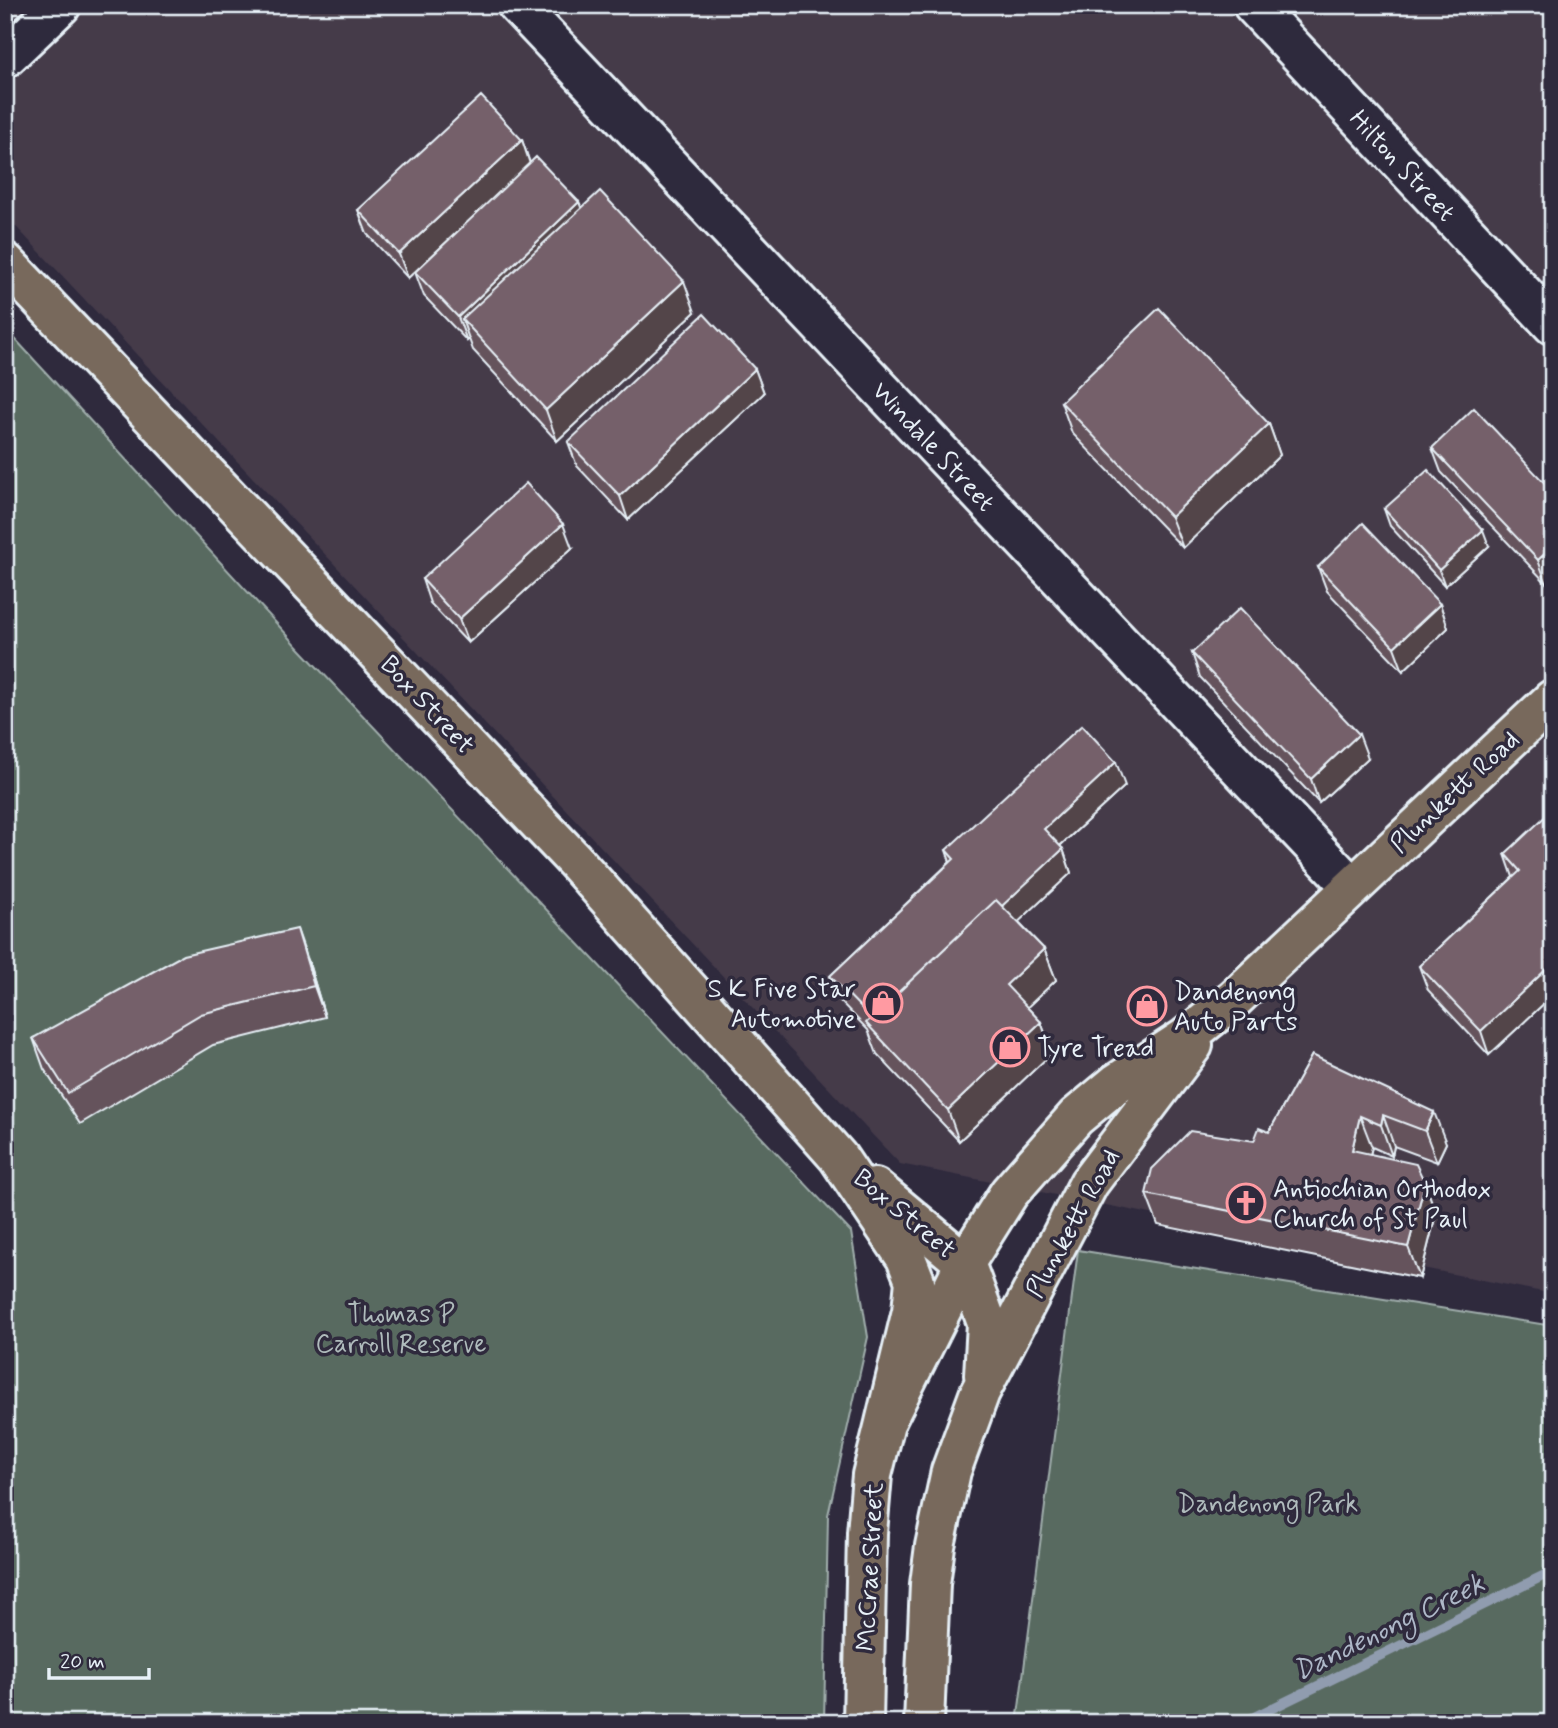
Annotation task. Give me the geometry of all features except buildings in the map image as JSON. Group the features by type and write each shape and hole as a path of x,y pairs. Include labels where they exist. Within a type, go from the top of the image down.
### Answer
{"main road":[{"name":"Box Street","path":"5,262 565,850 838,1157 906,1258 915,1281 915,1299 885,1423"},
{"name":"Plunkett Road","path":"965,1263 1009,1193 1076,1117 1117,1083 1184,1039 1234,999 1351,886 1553,699"},
{"name":"Plunkett Road","path":"979,1392 1089,1182 1157,1090 1234,999"},
{"name":"Box Street","path":"838,1157 965,1263 987,1324 986,1368 979,1392"},
{"name":"McCrae Street","path":"863,1723 868,1503 885,1423 965,1263"},
{"path":"924,1723 930,1584 935,1546 951,1471 979,1392"}],"street":[{"path":"5,58 61,5"},
{"name":"Windale Street","path":"517,5 1351,886"},
{"name":"Hilton Street","path":"1254,5 1553,325"}],"shaded area":[{"path":"19,5 1553,5 1553,1294 900,1164 5,215 5,18"}],"green space":[{"name":"Thomas P Carroll Reserve","path":"5,328 301,650 851,1232 868,1337 828,1515 824,1723 5,1723"},
{"name":"Dandenong Park","path":"1078,1250 1553,1326 1553,1723 1017,1723"}],"waterway":[{"name":"Dandenong Creek","path":"1242,1723 1553,1571"}],"place":[{"name":"S K Five Star Automotive","path":"883,1003"},
{"name":"Dandenong Auto Parts","path":"1147,1006"},
{"name":"Tyre Tread","path":"1010,1047"},
{"name":"Antiochian Orthodox Church of St Paul","path":"1246,1203"}]}
